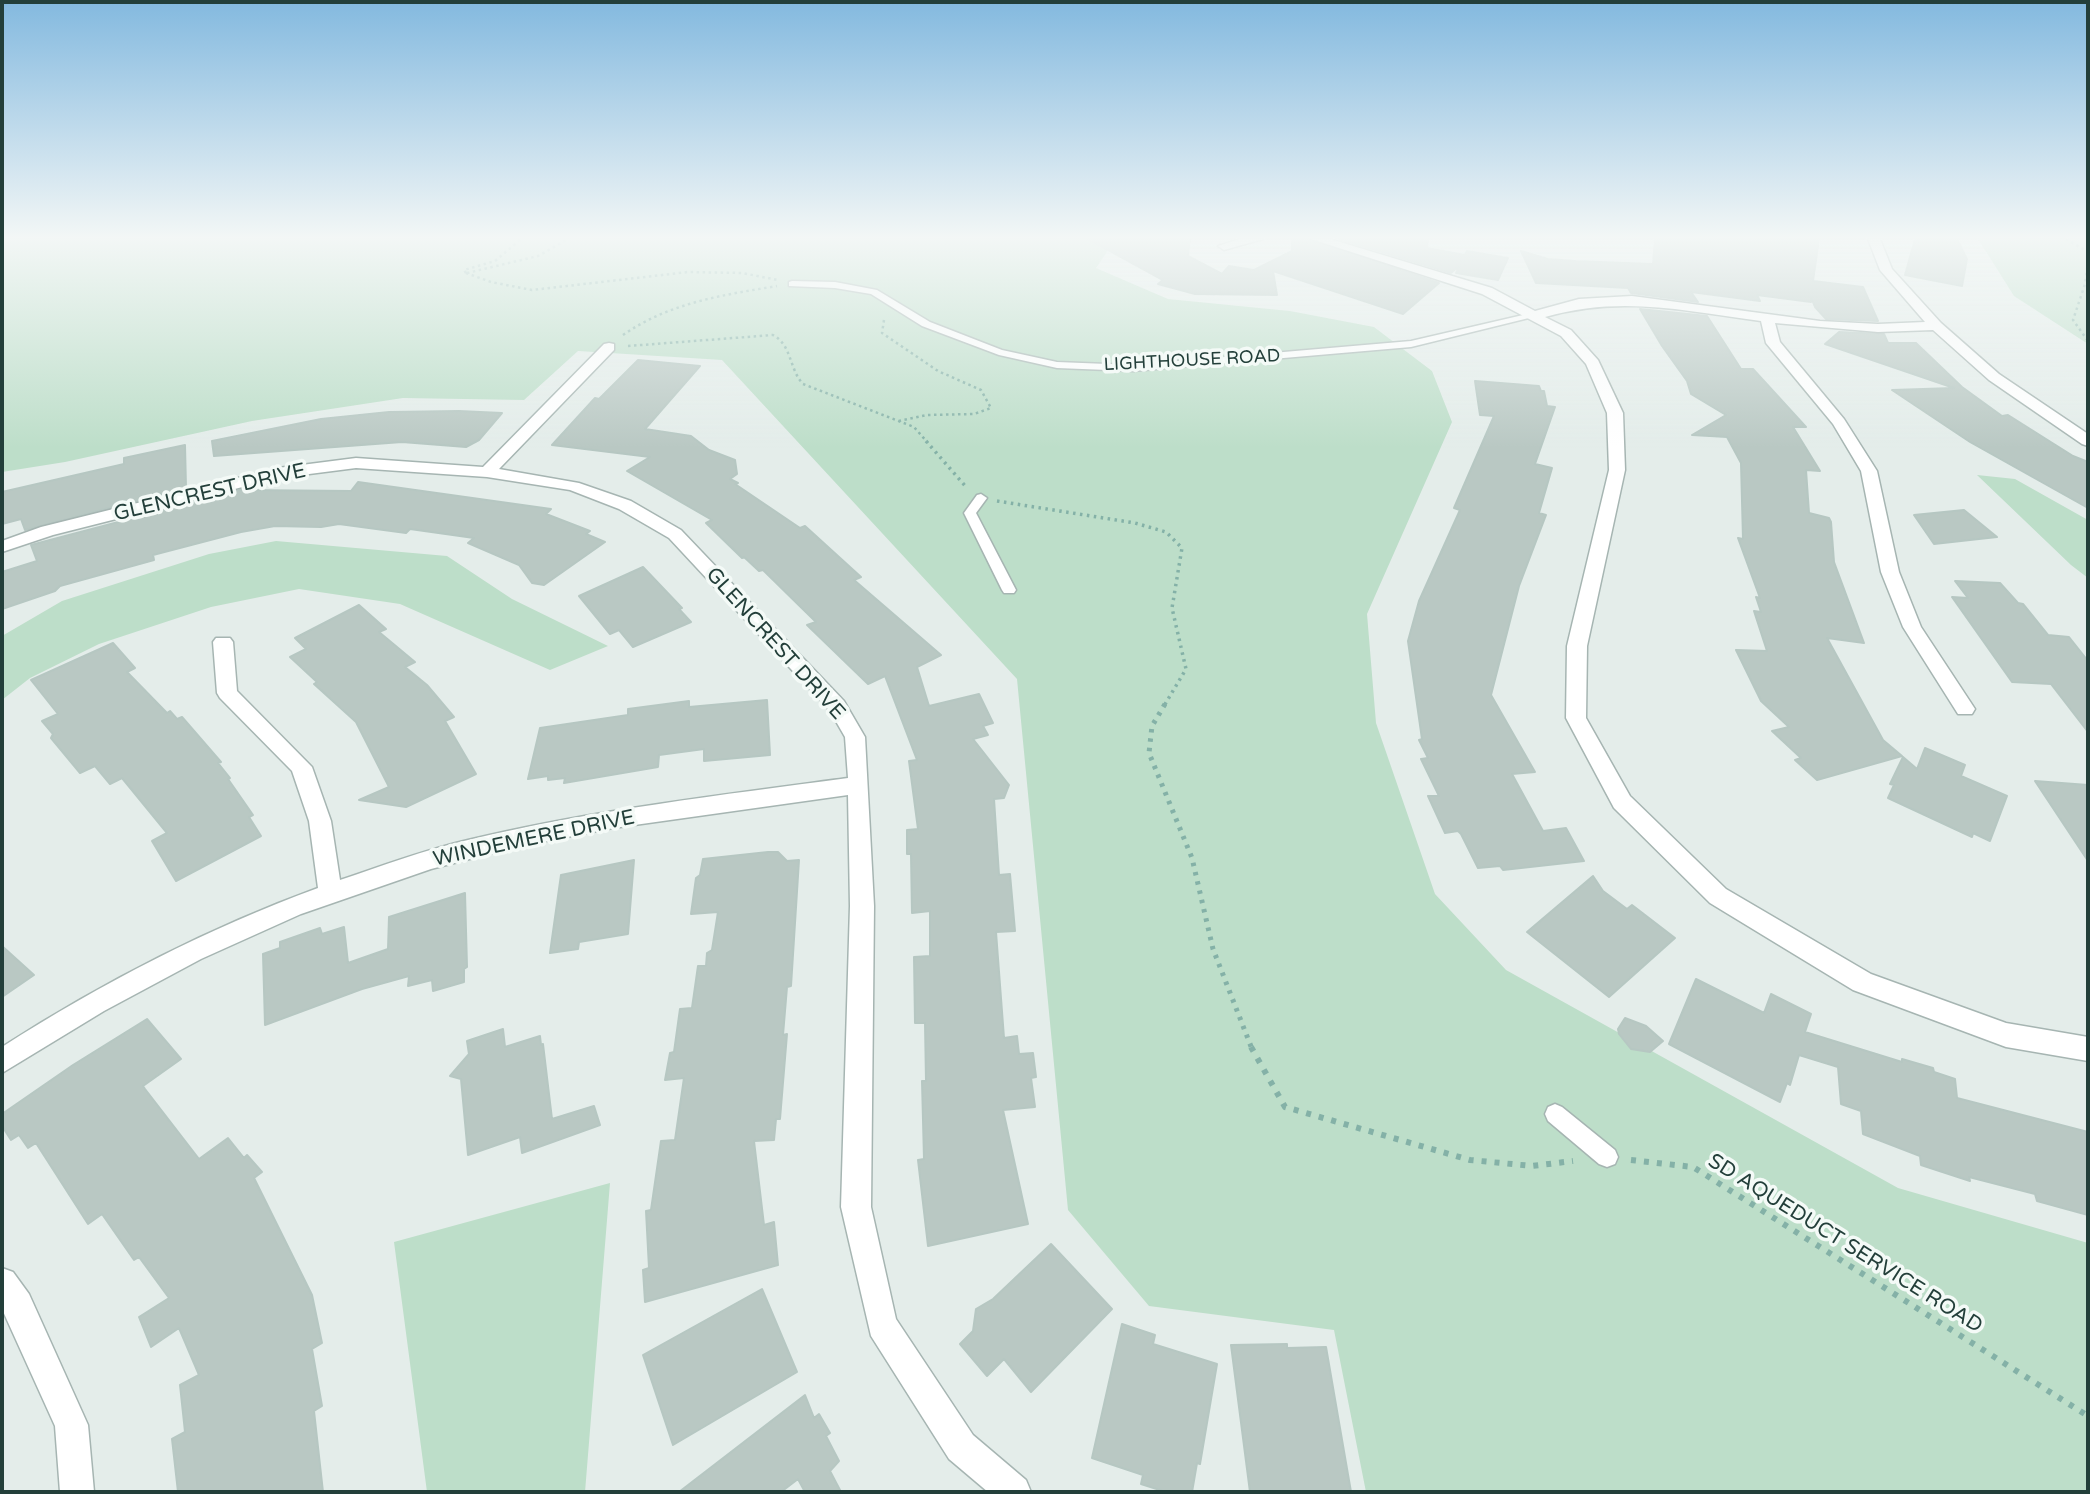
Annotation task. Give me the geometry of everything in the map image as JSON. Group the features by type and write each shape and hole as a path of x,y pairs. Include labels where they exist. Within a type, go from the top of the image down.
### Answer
{"street":[{"path":"1523,309 1566,333 1593,363 1615,413 1617,470 1577,646 1576,718 1622,802 1718,896 1862,982 2006,1035 2088,1049"},
{"name":"LIGHTHOUSE ROAD","path":"1536,315 1559,309"},
{"name":"LIGHTHOUSE ROAD","path":"1697,309 1878,328 1936,326"},
{"path":"1920,309 1994,377 2088,441"},
{"path":"1767,318 1773,343 1839,422 1869,471 1890,572 1903,605 1912,627 1965,709"},
{"path":"487,472 609,347"},
{"name":"GLENCREST DRIVE","path":"2,547 47,531 278,473 356,463 487,472 573,486 625,505 675,534 837,706 855,737 862,906 856,1207 882,1325 961,1447 1014,1492"},
{"path":"223,642 227,693 301,767 320,821 330,891"},
{"name":"WINDEMERE DRIVE","path":"2,1061 64,1020 194,951 330,891 465,849 611,820 859,785"},
{"path":"2,1283 18,1305 71,1425 77,1492"}],"lane":[{"name":"LIGHTHOUSE ROAD","path":"901,309 951,336 999,352 1056,365 1133,368 1411,344 1536,315"},
{"path":"981,498 970,513 1009,590"},
{"path":"1555,1114 1607,1157"}],"path":[{"path":"609,347 633,327 672,309"},
{"path":"898,421 927,415 974,414 991,408 981,390 937,371 882,333 883,320 901,309"},
{"path":"2077,309 2073,320 2088,341"},
{"path":"609,347 773,335 781,338 786,344 794,377 803,384 914,427 961,483 981,498"},
{"name":"SD AQUEDUCT SERVICE ROAD","path":"981,498 1135,523 1166,532 1182,548 1182,564 1174,584 1172,608 1186,669 1152,726 1149,754 1192,858 1213,950 1251,1047 1285,1107 1470,1160 1532,1166 1607,1157 1693,1167 2088,1416"}],"green space":[{"path":"2,309 1267,309 1374,327 1432,371 1452,422 1367,614 1376,723 1435,894 1506,970 1898,1188 2088,1243 2088,1492 1366,1492 1334,1330 1149,1306 1068,1210 1017,679 722,360 578,351 524,400 403,398 252,421 65,462 2,472"},
{"path":"2034,309 2088,309 2088,344"},
{"path":"1977,475 2015,479 2088,520 2088,578 2071,565"},
{"path":"276,541 447,556 512,599 608,646 550,670 400,604 299,589 211,607 99,644 30,678 2,700 2,636 62,601 209,554"},
{"path":"610,1183 585,1492 427,1492 394,1242"}],"building":[{"path":"1387,309 1409,309 1403,314"},
{"path":"1640,309 1707,316 1741,369 1753,369 1806,427 1793,427 1820,471 1806,470 1809,513 1829,518 1831,522 1834,562 1864,643 1827,638 1883,740 1902,756 1817,780 1795,760 1801,758 1772,731 1789,727 1761,701 1736,650 1767,651 1754,611 1761,612 1756,597 1760,598 1738,538 1743,539 1741,463 1727,437 1692,435 1726,415 1691,394 1687,381"},
{"path":"1817,309 1873,309 1878,321 1826,319"},
{"path":"1839,332 1884,334 1888,343 1916,343 1962,387 2002,416 2008,415 2073,456 2088,462 2088,508 1970,442 1892,390 1954,388 1825,344"},
{"path":"638,360 700,366 645,429 691,436 709,450 735,460 737,474 730,479 738,483 735,484 800,528 805,526 861,577 854,580 941,655 917,667 929,706 979,694 993,723 983,726 988,735 973,739 1009,785 1004,798 994,799 999,875 1010,874 1015,931 996,932 1004,1038 1017,1036 1019,1054 1033,1053 1036,1077 1031,1078 1035,1107 1003,1110 1028,1224 928,1246 918,1160 924,1159 922,1081 926,1081 925,1023 915,1023 914,957 930,956 930,911 912,913 911,854 907,854 907,830 918,829 909,761 917,760 885,676 868,684 807,625 816,622 763,570 759,571 742,558 706,523 712,520 627,471 650,457 552,445 595,398 599,399"},
{"path":"1475,381 1539,386 1541,391 1544,391 1547,406 1555,407 1535,464 1552,468 1539,513 1546,515 1519,586 1491,695 1535,772 1512,774 1543,831 1566,828 1584,861 1503,870 1500,866 1478,868 1461,834 1458,831 1445,833 1428,796 1439,796 1421,759 1428,758 1419,740 1422,739 1408,641 1419,601 1460,510 1454,508 1494,416 1480,415"},
{"path":"389,412 502,413 479,440 466,447 402,442 214,456 212,441 321,419"},
{"path":"185,445 186,488 25,530 21,519 2,524 2,492 124,464 124,458"},
{"path":"358,482 551,509 546,514 590,531 586,534 605,542 544,585 532,583 519,565 468,543 474,538 410,529 406,533 339,524 321,527 275,526 153,555 154,560 60,586 55,591 2,609 2,572 37,561 31,545 240,490 351,491"},
{"path":"1964,510 1997,537 1934,544 1914,515"},
{"path":"643,567 682,608 679,609 691,622 633,647 619,630 610,634 579,596"},
{"path":"1955,581 2000,583 2018,603 2023,604 2048,635 2069,637 2088,661 2088,732 2051,684 2012,682 1952,597 1968,598"},
{"path":"359,605 386,629 379,632 415,662 405,667 427,685 454,717 445,721 476,774 406,807 359,800 389,787 356,722 314,684 317,682 290,657 306,649 295,638"},
{"path":"113,643 135,668 127,672 167,713 170,711 177,719 182,717 221,762 218,763 253,815 249,817 261,836 176,881 152,841 167,833 122,778 110,784 95,766 80,773 51,738 53,734 42,721 58,714 31,680"},
{"path":"767,700 770,755 704,761 704,749 659,755 658,767 564,783 565,778 548,780 548,776 528,779 540,728 628,715 628,709 689,701 689,707"},
{"path":"1925,748 1965,765 1961,776 2007,796 1990,841 1973,833 1972,837 1888,798 1894,785 1890,784 1903,757 1917,769"},
{"path":"2035,781 2088,785 2088,861"},
{"path":"778,852 787,861 799,860 791,986 787,987 783,1035 787,1034 780,1119 776,1119 774,1140 754,1141 764,1225 774,1222 778,1265 645,1302 643,1270 649,1268 646,1211 651,1210 661,1141 675,1140 684,1078 665,1080 670,1053 674,1052 680,1009 692,1008 698,966 706,966 707,953 712,950 718,912 691,914 696,878 700,875 703,859"},
{"path":"634,860 628,934 579,942 578,949 550,953 561,875"},
{"path":"1593,876 1603,891 1627,909 1632,905 1675,938 1609,997 1527,932"},
{"path":"465,893 467,967 464,969 464,982 433,991 432,980 408,986 409,976 362,989 265,1025 263,954 280,948 280,942 320,928 322,934 344,927 348,963 388,949 389,917"},
{"path":"2,946 34,975 2,997"},
{"path":"1696,979 1764,1013 1771,994 1811,1014 1805,1032 1902,1062 1902,1059 1933,1068 1934,1072 1955,1079 1957,1098 2088,1132 2088,1215 2037,1201 2035,1194 1969,1177 1970,1181 1921,1165 1920,1156 1863,1134 1861,1111 1841,1104 1838,1067 1799,1055 1790,1085 1787,1083 1780,1102 1669,1044"},
{"path":"1625,1018 1646,1026 1663,1041 1650,1052 1631,1049 1618,1029"},
{"path":"147,1019 181,1059 143,1086 199,1159 228,1138 244,1158 247,1155 262,1172 254,1178 312,1295 322,1343 312,1349 322,1406 314,1411 323,1492 178,1492 172,1439 185,1432 180,1385 199,1375 179,1328 151,1347 139,1317 169,1298 139,1257 134,1260 102,1214 88,1224 36,1143 28,1148 19,1135 11,1140 2,1126 2,1114"},
{"path":"503,1029 505,1047 540,1036 552,1119 594,1106 600,1125 522,1153 520,1137 468,1155 461,1079 450,1076 469,1054 467,1041"},
{"path":"1051,1244 1112,1309 1031,1392 1004,1359 987,1376 960,1344 973,1331 976,1309 993,1299"},
{"path":"762,1289 797,1372 673,1445 643,1355"},
{"path":"1122,1324 1155,1335 1153,1344 1217,1364 1200,1464 1197,1463 1192,1492 1166,1492 1141,1484 1143,1475 1092,1458"},
{"path":"1287,1344 1287,1348 1326,1347 1351,1492 1250,1492 1231,1345"},
{"path":"805,1395 814,1418 819,1414 830,1433 826,1436 839,1461 830,1471 841,1492 805,1492 798,1479 781,1492 679,1492"}]}
